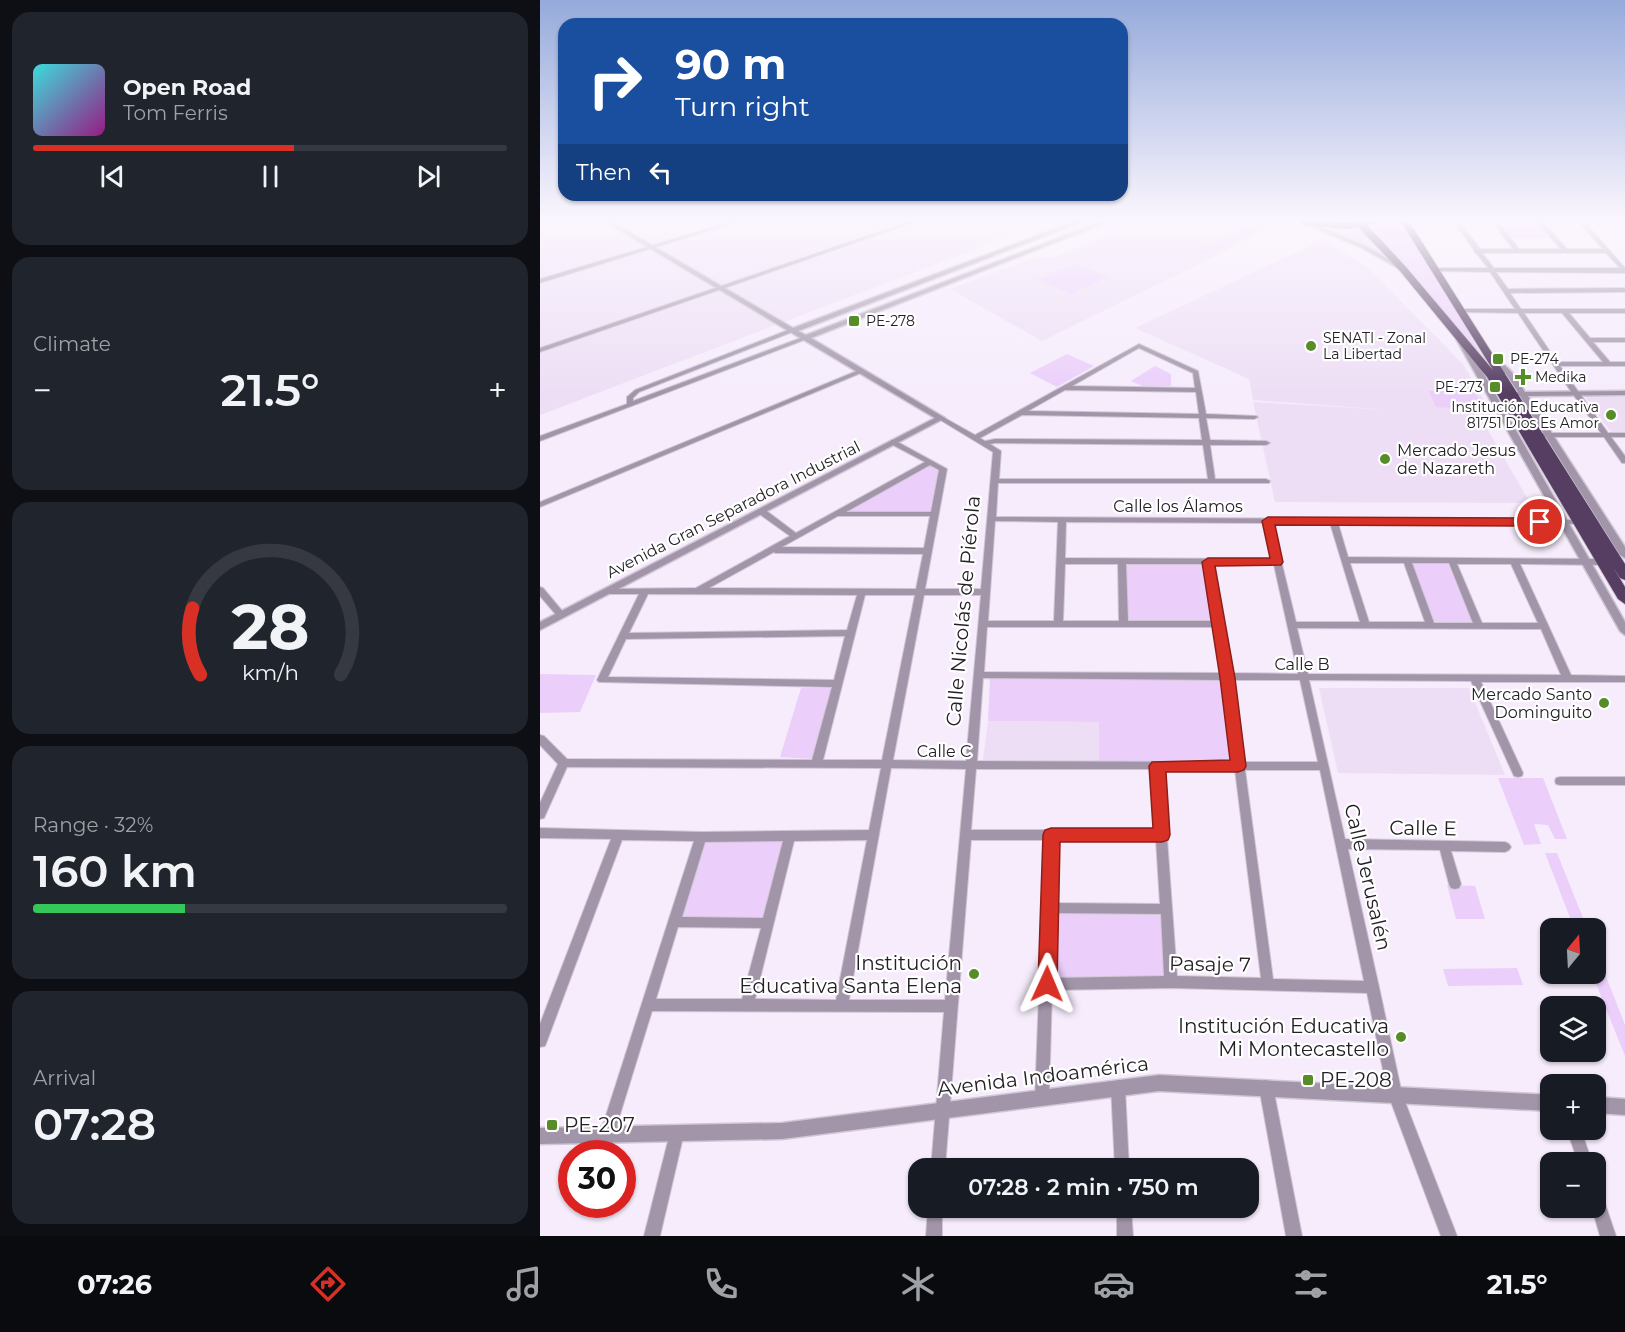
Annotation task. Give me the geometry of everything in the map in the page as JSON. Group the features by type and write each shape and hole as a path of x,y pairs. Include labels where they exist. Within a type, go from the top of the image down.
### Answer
{"highway":[{"path":"1410,278 1492,376 1514,394"},
{"path":"1440,278 1625,575"},
{"path":"1539,435 1579,522 1625,598"}],"street":[{"path":"704,278 859,372 984,443 995,441 1266,443"},
{"path":"540,350 752,278"},
{"path":"630,404 630,397 637,391 933,278"},
{"path":"540,439 961,278"},
{"path":"1497,278 1575,393 1625,461"},
{"path":"1506,291 1625,290"},
{"path":"1459,311 1625,311"},
{"path":"1564,311 1608,364"},
{"path":"1457,333 1625,631"},
{"path":"1588,340 1625,340"},
{"path":"975,438 1139,346 1196,372 1212,481"},
{"path":"1555,364 1625,363"},
{"path":"540,505 859,372"},
{"path":"1065,388 1198,390"},
{"path":"1514,394 1625,393"},
{"path":"1020,413 1254,417"},
{"name":"Avenida Gran Separadora Industrial","path":"540,626 941,418"},
{"path":"1539,435 1625,435"},
{"path":"1539,435 1625,555"},
{"path":"841,1006 943,469 894,442"},
{"name":"Calle Nicolás de Piérola","path":"939,1158 998,451 984,443"},
{"path":"697,591 930,462"},
{"path":"995,481 1266,481"},
{"path":"761,511 796,537"},
{"path":"837,514 935,514"},
{"name":"Calle los Álamos","path":"992,519 1579,522"},
{"path":"1058,624 1062,520"},
{"name":"Calle Jerusalén","path":"1268,521 1395,1094 1449,1236"},
{"path":"1333,521 1365,626"},
{"path":"773,550 928,551"},
{"path":"1346,560 1603,562"},
{"path":"1061,561 1277,562"},
{"path":"1122,561 1124,624"},
{"path":"1407,561 1431,626"},
{"path":"1452,561 1479,626"},
{"path":"1514,561 1568,679"},
{"path":"1208,562 1228,678 1268,985"},
{"path":"540,590 561,615"},
{"path":"607,591 986,592"},
{"path":"645,591 602,680 837,684"},
{"path":"816,765 862,591"},
{"path":"983,624 1217,624"},
{"path":"1291,625 1544,626"},
{"path":"623,636 851,633"},
{"name":"Calle B","path":"978,675 1303,679 1625,679"},
{"path":"1475,679 1518,773"},
{"path":"540,739 564,763 540,815"},
{"name":"Calle C","path":"564,763 1324,766"},
{"path":"1157,766 1171,982"},
{"path":"1560,781 1625,781"},
{"path":"540,833 701,837 874,835"},
{"path":"540,1041 618,835"},
{"path":"965,835 1162,835"},
{"path":"1042,1097 1051,835"},
{"path":"747,1006 790,836"},
{"path":"607,1134 701,837"},
{"name":"Calle E","path":"1340,844 1505,847"},
{"path":"1444,846 1455,884"},
{"path":"1049,908 1166,909"},
{"path":"675,922 768,923"},
{"name":"Pasaje 7","path":"1047,984 1171,982 1373,987"},
{"path":"649,1005 950,1006"},
{"name":"Avenida Indoamérica","path":"540,1136 782,1131 1159,1083 1540,1102"},
{"path":"1118,1087 1122,1158"},
{"path":"1266,1087 1294,1236"},
{"path":"1606,1106 1625,1107"},
{"path":"652,1236 677,1133"},
{"path":"934,1236 935,1218"},
{"path":"1124,1218 1125,1236"},
{"path":"1602,1218 1608,1236"}],"shaded area":[{"path":"540,278 900,278 540,415"},
{"path":"981,278 1171,278 1042,341 950,289"},
{"path":"1043,278 1107,278 1071,294 1037,280"},
{"path":"1243,278 1378,278 1463,364 1494,418 1481,418 1530,503 1275,502 1253,402 1389,410 1253,400 1249,379 1135,328"},
{"path":"1411,278 1436,278 1491,370"},
{"path":"1067,354 1094,366 1057,387 1030,373"},
{"path":"1155,366 1171,374 1171,386 1142,386 1131,381"},
{"path":"1429,391 1474,391 1486,411 1436,407"},
{"name":"Institución Educativa 81751 Dios Es Amor","path":"1585,397 1625,397 1625,432 1611,432"},
{"path":"929,465 940,471 932,511 844,512"},
{"path":"1126,564 1203,565 1211,621 1128,622"},
{"path":"1412,564 1448,564 1473,623 1434,623"},
{"path":"540,674 596,675 580,712 540,713"},
{"path":"990,679 1222,680 1233,763 1099,761 1099,722 988,721"},
{"path":"801,688 832,688 812,759 780,757"},
{"path":"1319,688 1469,688 1505,775 1338,773"},
{"path":"988,721 1099,722 1099,761 983,760"},
{"path":"1498,778 1543,778 1567,839 1555,839 1548,825 1534,824 1541,844 1524,845"},
{"path":"705,841 784,841 763,919 681,918"},
{"path":"1545,853 1557,853 1583,918 1570,918"},
{"path":"1447,885 1475,886 1485,919 1456,919"},
{"path":"1053,911 1162,913 1166,977 1052,978"},
{"path":"1517,968 1523,985 1448,986 1443,969"},
{"path":"1606,977 1625,1025 1625,1056 1606,1009 1606,996 1601,996 1596,984 1606,984"}],"place":[{"name":"PE-278","path":"854,321"},
{"name":"SENATI - Zonal La Libertad","path":"1311,346"},
{"name":"PE-274","path":"1498,359"},
{"name":"Medika","path":"1523,377"},
{"name":"PE-273","path":"1495,387"},
{"name":"Institución Educativa 81751 Dios Es Amor","path":"1611,415"},
{"name":"Mercado Jesus de Nazareth","path":"1385,459"},
{"name":"Mercado Santo Dominguito","path":"1604,703"},
{"name":"Institución Educativa Santa Elena","path":"974,974"},
{"name":"Institución Educativa Mi Montecastello","path":"1401,1037"},
{"name":"PE-208","path":"1308,1080"},
{"name":"PE-207","path":"552,1125"}],"route":[{"path":"1047,984 1051,835 1162,835 1157,766 1238,766 1228,678 1208,562 1277,562 1268,521 1540,522"}]}
